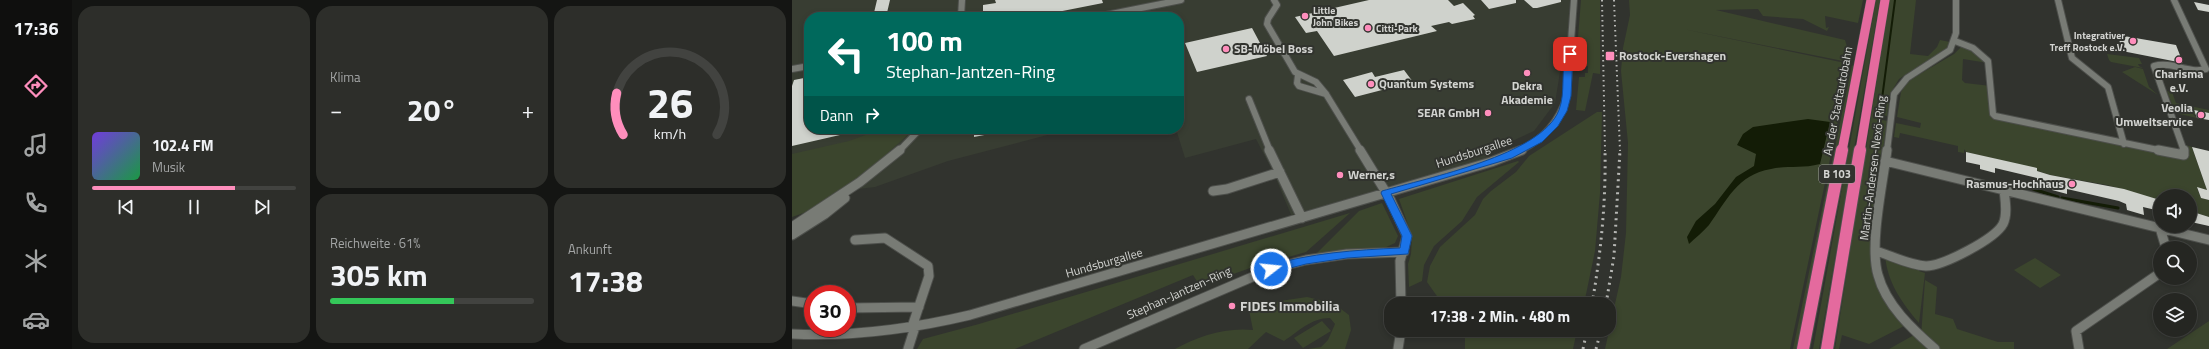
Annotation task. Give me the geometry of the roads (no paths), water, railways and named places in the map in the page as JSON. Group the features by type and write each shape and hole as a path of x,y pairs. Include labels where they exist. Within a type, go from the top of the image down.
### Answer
{"highway":[{"name":"An der Stadtautobahn","path":"1803,349 1871,0"},
{"name":"B 103","path":"1827,349 1885,0"}],"street":[{"path":"962,0 962,12"},
{"path":"1121,12 1181,0"},
{"path":"1274,0 1277,5 1276,9 1268,18 1267,24 1298,75 1316,82 1326,94 1386,193 1407,236 1404,252 1400,261 1399,277 1400,297"},
{"name":"Hundsburgallee","path":"792,334 838,336 913,327 1010,304 1508,156 1530,146 1548,132 1560,117 1566,100 1574,0"},
{"path":"1956,0 1955,41 1973,48 1988,61 1993,114 1995,116 2124,144 2184,155 2184,151 2154,66 2165,64 2199,70 2206,69 2174,0"},
{"path":"2058,0 2072,58 2078,65 2108,87 2124,144"},
{"name":"Martin-Andersen-Nexö-Ring","path":"1934,349 1913,329 1885,292 1878,276 1876,251 1893,98 1899,85 1908,76 1945,55 1955,41"},
{"path":"792,70 804,67"},
{"path":"1298,75 1298,86 1326,94"},
{"path":"1249,99 1264,139 1302,218"},
{"path":"792,226 856,185 891,157 915,134"},
{"path":"1885,161 2153,226"},
{"path":"1213,191 1227,189 1280,172"},
{"path":"792,235 825,214 843,200 856,185"},
{"path":"1876,251 1924,265 1935,265 1947,260 2001,228 2004,218 2004,190"},
{"path":"2180,233 2209,240"},
{"path":"855,240 885,238 928,266 929,276 913,327 908,349"},
{"name":"Stephan-Jantzen-Ring","path":"1084,349 1271,269 1306,260 1347,254 1404,252"},
{"path":"2079,349 2076,331 2153,278"},
{"path":"792,302 804,303"},
{"path":"856,308 919,307"},
{"path":"1398,349 1400,337"}],"waterway":[{"path":"1880,114 1895,0"},
{"path":"2018,184 2025,186"},
{"path":"2027,187 2058,197"},
{"path":"2062,198 2118,208"}],"railway":[{"path":"1602,0 1605,151"},
{"path":"1614,0 1620,150"},
{"path":"1607,297 1614,256 1620,150"},
{"path":"1593,297 1602,227 1605,189 1605,151"},
{"path":"1583,349 1586,337"},
{"path":"1596,349 1599,337"}],"place":[{"name":"Little John Bikes","path":"1305,16"},
{"name":"Citti-Park","path":"1368,28"},
{"name":"Integrativer Treff Rostock e.V.","path":"2133,41"},
{"name":"SB-Möbel Boss","path":"1226,49"},
{"name":"Rostock-Evershagen","path":"1610,56"},
{"name":"Charisma e.V.","path":"2179,60"},
{"name":"Dekra Akademie","path":"1527,73"},
{"name":"Quantum Systems","path":"1371,84"},
{"name":"SEAR GmbH","path":"1488,113"},
{"name":"Veolia Umweltservice","path":"2201,115"},
{"name":"Werner,s","path":"1340,175"},
{"name":"Rasmus-Hochhaus","path":"2072,184"},
{"name":"FIDES Immobilia","path":"1232,306"}]}
